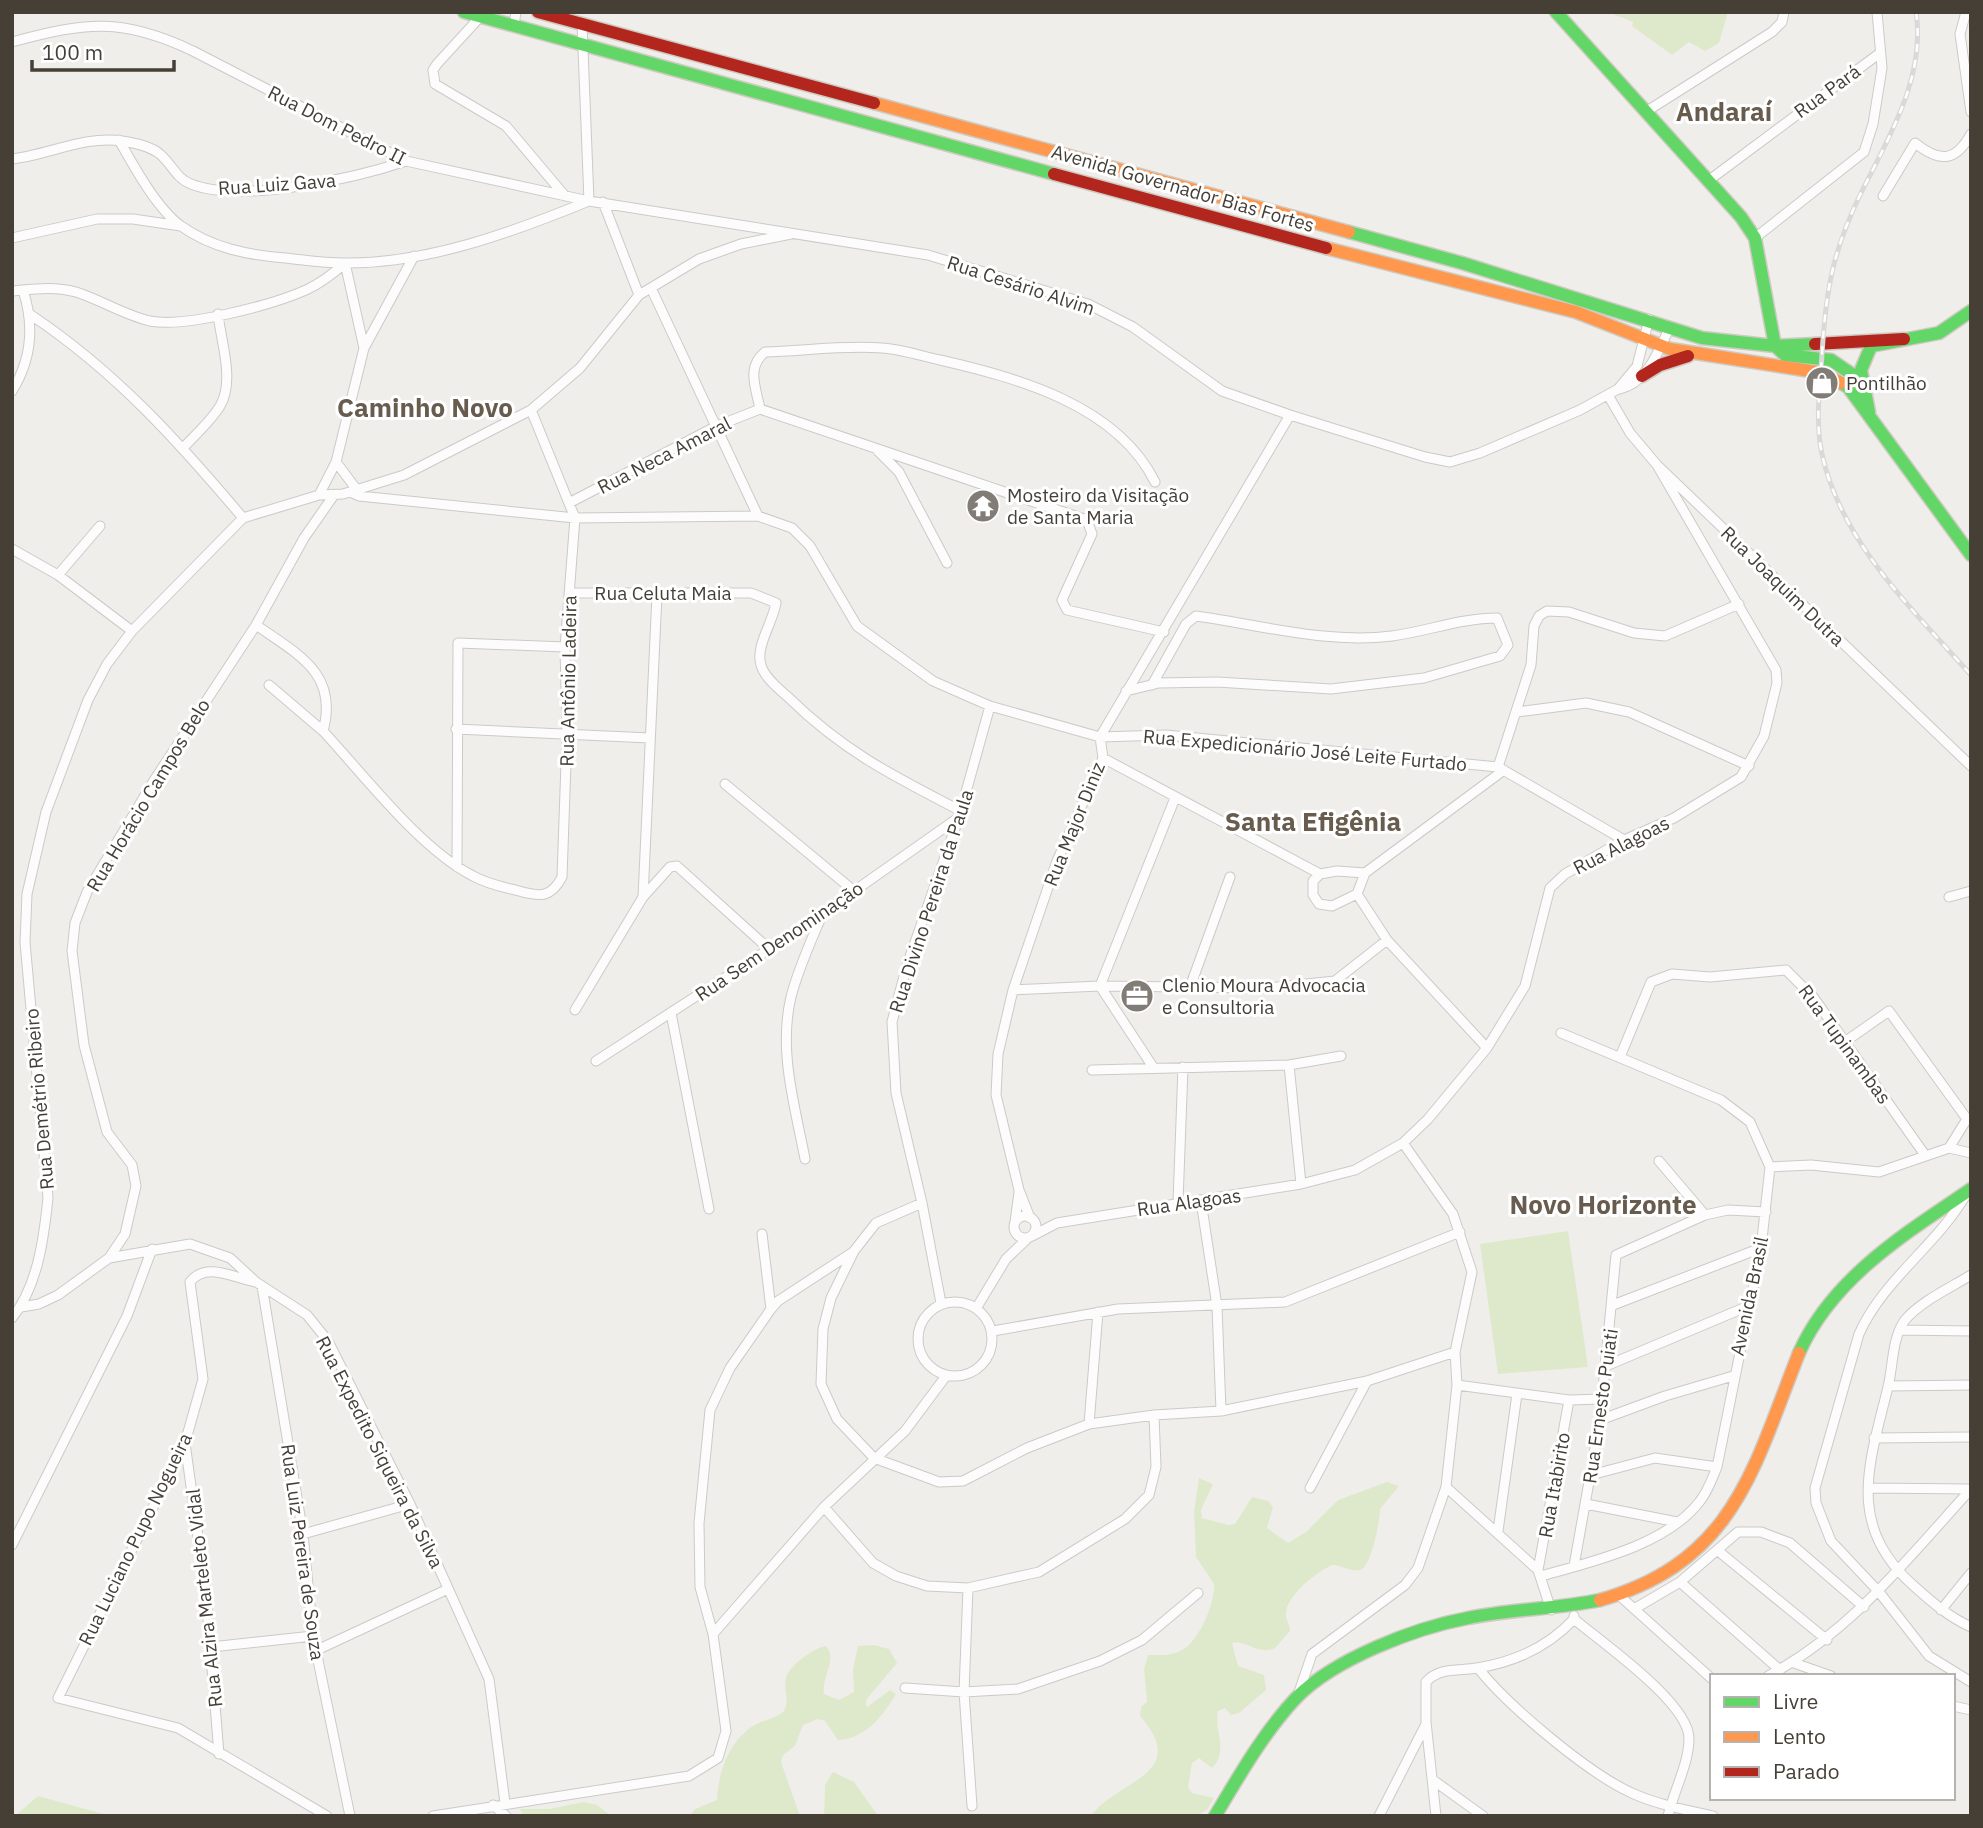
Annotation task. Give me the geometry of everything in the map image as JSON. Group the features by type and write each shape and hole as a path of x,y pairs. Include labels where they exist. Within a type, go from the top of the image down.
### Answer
{"main road":[{"name":"Avenida Governador Bias Fortes","path":"464,12 480,17 515,19 583,43 1111,189 1576,312 1660,346 1695,355 1824,373 1848,387 1871,423 1971,555"},
{"name":"Avenida Governador Bias Fortes","path":"538,12 563,16 582,24 1462,263 1649,319 1702,338 1775,346 1903,339"},
{"path":"1556,12 1647,111 1755,238 1775,346 1785,355 1832,360 1859,379"},
{"path":"786,99 791,81"},
{"path":"923,136 927,118"},
{"path":"1082,180 1091,174 1089,162"},
{"path":"1111,189 1108,175 1119,170"},
{"path":"1871,423 1859,379 1863,357 1871,346 1939,333 1971,311"},
{"path":"1642,376 1660,365 1695,355"},
{"path":"1214,1816 1298,1696 1356,1658 1405,1638 1467,1618 1551,1610 1574,1613 1621,1597 1674,1568 1696,1552 1735,1504 1756,1467 1794,1368 1816,1320 1850,1279 1970,1190"}],"street":[{"path":"1647,111 1772,32 1782,22 1784,12"},
{"path":"1755,238 1864,152 1879,97 1877,12"},
{"path":"1966,12 1960,34 1971,112"},
{"path":"480,17 437,64 433,70 435,84 506,126 565,196"},
{"path":"12,159 93,141 119,140 164,210 181,226 228,250 251,255 345,263 414,256 522,228 589,201 582,24"},
{"name":"Rua Dom Pedro II","path":"12,42 49,32 90,26 127,26 193,51 406,161 589,201"},
{"name":"Rua Pará","path":"1708,181 1880,53"},
{"path":"1883,196 1915,142 1931,155 1945,158 1963,149 1971,134"},
{"name":"Rua Luiz Gava","path":"119,140 159,153 187,183 215,189 257,189 335,181 406,161"},
{"name":"Rua Cesário Alvim","path":"589,201 928,255 1088,304 1133,327 1222,391 1290,415 1425,457 1450,462 1480,453 1633,384 1642,376"},
{"path":"603,202 639,295"},
{"path":"12,238 96,219 133,219 181,226"},
{"path":"336,462 353,491 404,475 531,410 580,368 639,295 699,259 741,244 800,233"},
{"path":"319,495 336,462 365,348 414,256"},
{"path":"243,518 183,448 110,375 31,315 17,290 36,287 74,292 151,321 182,322 306,290 345,263"},
{"path":"345,263 365,348"},
{"path":"651,288 758,516"},
{"path":"183,448 219,408 226,393 227,377 218,314"},
{"path":"12,391 23,373 31,315"},
{"path":"1618,389 1637,366 1649,319"},
{"path":"1642,376 1670,327"},
{"path":"1155,482 1146,463 1123,438 1091,415 1056,395 976,368 883,348 765,352 755,360 752,370 760,409 1087,520 1092,534 1062,600 1067,610 1164,632"},
{"name":"Rua Joaquim Dutra","path":"1608,395 1630,433 1657,465 1971,766"},
{"name":"Rua Neca Amaral","path":"569,503 717,426 760,409"},
{"name":"Rua Antônio Ladeira","path":"457,867 492,885 541,897 555,891 562,877 567,734 565,647 575,518 531,410"},
{"name":"Rua Major Diniz","path":"1031,1219 1019,1190 996,1096 998,1054 1013,990 1057,861 1103,758 1100,737 1290,415"},
{"path":"877,450 899,472 947,563"},
{"name":"Rua Alagoas","path":"977,1307 1006,1259 1030,1237 1057,1223 1301,1184 1355,1170 1403,1143 1428,1119 1487,1048 1525,986 1550,888 1565,874 1623,840 1674,818 1733,783 1749,766 1767,726 1777,676 1739,604 1657,465"},
{"name":"Rua Demétrio Ribeiro","path":"12,1318 21,1307 44,1235 48,1198 25,942 27,894 46,812 88,700 107,664 132,631 243,518 319,495 353,491"},
{"name":"Rua Expedicionário José Leite Furtado","path":"353,491 359,496 575,518 758,516 792,528 810,546 858,626 933,681 990,706 1100,737 1166,734 1501,768"},
{"name":"Rua Horácio Campos Belo","path":"21,1307 39,1304 58,1295 110,1258 125,1234 136,1186 132,1165 107,1132 85,1045 72,951 75,923 87,892 153,782 256,625 304,538 334,495"},
{"path":"58,575 100,526"},
{"path":"12,549 58,575 132,631"},
{"name":"Rua Celuta Maia","path":"569,593 751,593 776,604 760,652 761,666 775,686 822,731 854,753 960,814"},
{"path":"643,897 657,595"},
{"path":"1365,873 1337,871 1320,874 1313,881 1313,895 1319,904 1332,906 1357,894 1365,873 1501,768 1531,665 1534,626 1539,616 1547,611 1569,612 1634,633 1665,636 1739,604"},
{"path":"1126,691 1152,685 1217,682 1331,689 1424,678 1500,656 1508,645 1497,618 1480,618 1392,636 1332,638 1196,616 1186,624 1152,685"},
{"path":"256,625 295,653 320,677 327,693 323,731"},
{"path":"457,867 458,643 565,647"},
{"path":"269,685 323,731 425,840 457,867"},
{"path":"1517,712 1586,703 1629,712 1749,766"},
{"name":"Rua Divino Pereira da Paula","path":"941,1303 922,1203 896,1093 891,1022 907,965 960,814 990,706"},
{"path":"456,729 650,738"},
{"path":"1103,758 1320,874"},
{"path":"1501,768 1623,840"},
{"path":"725,784 854,891"},
{"path":"1100,986 1175,798"},
{"name":"Rua Sem Denominação","path":"596,1061 769,949 960,814"},
{"path":"575,1010 643,897 670,867 677,866 769,949"},
{"path":"1190,987 1230,877"},
{"path":"1949,897 1971,891"},
{"path":"1357,894 1387,940 1487,1048"},
{"path":"805,1159 787,1070 786,1037 791,997 822,913"},
{"path":"1013,990 1100,986 1268,988 1335,981 1387,940"},
{"name":"Rua Tupinambas","path":"1620,1057 1651,982 1672,974 1710,977 1786,970 1802,983 1846,1041 1926,1155"},
{"path":"1100,986 1153,1068"},
{"path":"1846,1041 1889,1011 1967,1119 1949,1148"},
{"path":"671,1013 709,1209"},
{"name":"Avenida Brasil","path":"1540,1573 1611,1556 1677,1522 1701,1500 1717,1467 1746,1307 1760,1248 1770,1167 1758,1134 1739,1112 1721,1100 1561,1033"},
{"path":"1092,1070 1289,1065 1341,1056"},
{"path":"1289,1065 1301,1184"},
{"path":"1178,1202 1183,1068"},
{"path":"1298,1696 1312,1654 1405,1585 1418,1568 1446,1488 1457,1385 1455,1352 1472,1272 1453,1213 1403,1143"},
{"path":"1770,1167 1811,1165 1872,1173 1949,1148 1971,1153"},
{"path":"1659,1161 1705,1214 1728,1210 1766,1212"},
{"name":"Rua Major Diniz","path":"1014,1226 1019,1190"},
{"path":"1970,1190 1946,1227 1883,1294 1867,1315 1816,1480 1816,1503 1831,1541 1880,1592 1929,1656 1971,1682"},
{"path":"1201,1201 1217,1306 1221,1411"},
{"path":"922,1203 898,1210 876,1223 855,1251 831,1298 823,1329 821,1384 837,1419 874,1458 939,1482 963,1481 1027,1448 1089,1424 1154,1415 1221,1411 1367,1381 1455,1352"},
{"name":"Rua Ernesto Puiati","path":"1574,1566 1600,1420 1614,1305 1615,1260 1625,1249 1705,1214"},
{"path":"1021,1217 1031,1219 1036,1228 1030,1237 1019,1237 1014,1226 1021,1217"},
{"name":"Rua Alagoas","path":"1031,1219 1057,1223"},
{"name":"Rua Alagoas","path":"1006,1259 1014,1226"},
{"path":"993,1331 1118,1309 1285,1302 1460,1232"},
{"path":"762,1234 771,1309"},
{"name":"Rua Expedito Siqueira da Silva","path":"110,1258 190,1244 230,1258 259,1284 307,1315 328,1341 410,1504 489,1679 505,1803"},
{"path":"1614,1305 1760,1248"},
{"path":"12,1545 127,1316 152,1249"},
{"path":"433,1816 689,1776 718,1758 726,1731 713,1634 700,1587 699,1523 710,1410 730,1368 771,1309 855,1251"},
{"name":"Rua Luciano Pupo Nogueira","path":"219,1754 178,1728 58,1698 185,1443 203,1379 190,1282 196,1274 206,1270 259,1284"},
{"path":"1971,1275 1916,1310 1900,1330 1874,1438 1869,1488 1872,1526 1877,1543 1897,1572 1941,1610 1971,1627"},
{"name":"Rua Luiz Pereira de Souza","path":"259,1284 303,1534 313,1636 350,1816"},
{"path":"941,1303 977,1307 993,1331 992,1350 982,1366 965,1376 946,1376 929,1367 918,1350 917,1331 925,1314 941,1303"},
{"path":"1606,1366 1746,1307"},
{"path":"1089,1424 1098,1312"},
{"path":"1900,1330 1971,1331"},
{"path":"713,1634 824,1507 905,1432 946,1376"},
{"path":"1600,1420 1665,1396 1733,1376"},
{"path":"1310,1488 1367,1381"},
{"path":"1457,1385 1569,1400 1602,1399"},
{"path":"1888,1386 1971,1385"},
{"path":"1498,1531 1517,1394"},
{"name":"Rua Itabirito","path":"1540,1573 1569,1400"},
{"path":"824,1507 873,1563 896,1576 927,1586 968,1588 1039,1572 1125,1519 1149,1494 1156,1467 1154,1415"},
{"path":"1874,1438 1971,1437"},
{"name":"Rua Alzira Marteleto Vidal","path":"185,1443 195,1502 211,1647 219,1754"},
{"path":"1591,1475 1655,1458 1717,1467"},
{"path":"1446,1488 1498,1531 1540,1573 1551,1610"},
{"path":"1869,1488 1971,1489"},
{"path":"1772,1674 1794,1663 1827,1640 1864,1607 1971,1489"},
{"path":"303,1534 410,1504"},
{"path":"1586,1504 1677,1522"},
{"path":"1634,1609 1679,1582 1733,1534 1746,1531 1778,1537 1790,1544 1864,1607"},
{"path":"1717,1550 1827,1640"},
{"path":"1941,1610 1971,1573"},
{"path":"1679,1582 1780,1670"},
{"path":"968,1588 964,1692 972,1806"},
{"path":"317,1650 448,1589"},
{"path":"905,1688 964,1692 1018,1689 1100,1661 1142,1640 1198,1593"},
{"path":"1621,1597 1710,1677"},
{"path":"1436,1816 1426,1722 1426,1682 1433,1674 1478,1668 1539,1648 1559,1635 1574,1613 1661,1693 1681,1715 1688,1729 1688,1752 1669,1811"},
{"path":"211,1647 313,1636"},
{"path":"1794,1663 1825,1674"},
{"path":"1478,1668 1499,1693 1523,1714 1588,1765 1635,1795 1669,1811 1713,1816"},
{"path":"1379,1816 1426,1722"},
{"path":"219,1754 327,1816"},
{"path":"1433,1780 1483,1816"},
{"path":"493,1805 506,1816"}],"green space":[{"path":"1728,12 1719,43 1705,51 1689,42 1672,55 1632,26 1633,22 1610,13"},
{"path":"1568,1231 1588,1367 1498,1374 1480,1244"},
{"path":"1199,1478 1213,1484 1201,1510 1202,1518 1228,1525 1235,1524 1252,1497 1268,1501 1273,1507 1267,1528 1288,1543 1306,1532 1338,1500 1387,1482 1399,1486 1380,1509 1374,1543 1364,1567 1357,1570 1332,1565 1303,1586 1287,1608 1286,1617 1290,1631 1275,1648 1263,1650 1232,1643 1238,1666 1264,1675 1266,1690 1239,1713 1231,1715 1225,1708 1218,1711 1220,1755 1217,1762 1212,1768 1199,1758 1192,1763 1188,1787 1192,1793 1214,1798 1207,1810 1196,1816 1091,1816 1102,1804 1144,1775 1154,1764 1158,1751 1154,1736 1140,1716 1141,1707 1147,1702 1144,1669 1148,1655 1172,1654 1187,1647 1209,1611 1214,1584 1196,1557 1194,1511"},
{"path":"874,1645 889,1649 897,1663 866,1700 867,1707 890,1690 896,1694 885,1710 865,1731 848,1739 838,1740 825,1721 818,1719 803,1725 795,1746 783,1755 781,1762 800,1816 690,1816 695,1809 717,1800 726,1758 737,1740 753,1726 784,1711 786,1678 792,1668 809,1653 826,1646 830,1663 824,1694 839,1700 854,1692 853,1669 858,1646"},
{"path":"833,1772 854,1782 878,1816 824,1816 825,1785"},
{"path":"38,1796 111,1816 15,1816"},
{"path":"584,1802 597,1805 611,1816 524,1816 520,1809 549,1809"}],"railway":[{"path":"1916,12 1916,59 1903,105 1852,212 1833,270 1824,330 1819,430 1831,486 1862,545 1903,600 1971,675"}],"traffic: fast":[{"path":"464,12 1054,174"},
{"path":"1556,12 1741,217 1755,238 1775,346"},
{"path":"1349,232 1462,263 1702,338 1775,346 1815,344"},
{"path":"1869,412 1861,370 1871,346 1939,333 1971,311"},
{"path":"1775,346 1785,355 1831,360 1859,379"},
{"path":"1841,383 1848,387 1971,555"},
{"path":"1799,1353 1813,1326 1831,1302 1873,1259 1971,1189"},
{"path":"1215,1816 1252,1755 1284,1711 1331,1670 1400,1637 1447,1623 1484,1615 1600,1600"}],"traffic: slow":[{"path":"874,103 1349,232"},
{"path":"1326,248 1576,312 1670,349 1823,373 1841,383"},
{"path":"1600,1600 1645,1583 1682,1561 1710,1535 1733,1505 1751,1472 1799,1353"}],"traffic: jam":[{"path":"538,12 874,103"},
{"path":"1054,174 1326,248"},
{"path":"1815,344 1904,339"},
{"path":"1642,376 1660,365 1688,356"}],"place":[{"name":"Pontilhão","path":"1822,383"},
{"name":"Mosteiro da Visitação de Santa Maria","path":"983,506"},
{"name":"Clenio Moura Advocacia e Consultoria","path":"1137,996"}],"district":[{"name":"Andaraí","path":"1724,112"},
{"name":"Caminho Novo","path":"425,408"},
{"name":"Santa Efigênia","path":"1313,822"},
{"name":"Novo Horizonte","path":"1603,1205"}]}
